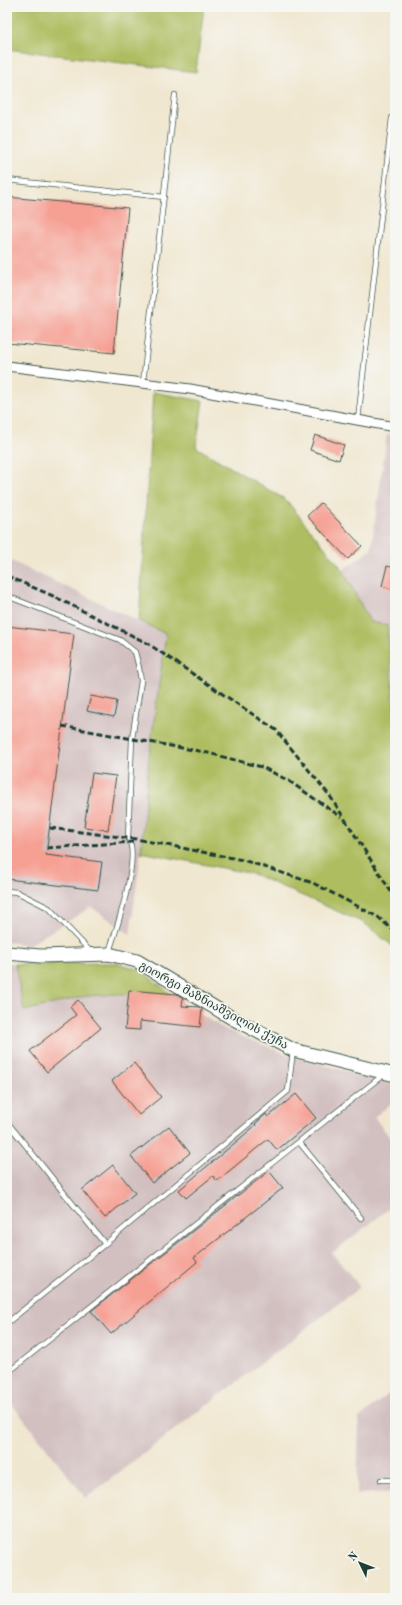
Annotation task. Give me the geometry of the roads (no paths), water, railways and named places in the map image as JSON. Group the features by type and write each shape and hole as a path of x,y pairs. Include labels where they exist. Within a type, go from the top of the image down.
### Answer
{"street":[{"path":"7,366 190,389 395,427"},
{"name":"გიორგი მაზნიაშვილის ქუჩა","path":"7,953 40,956 109,954 136,961 225,1014 293,1050 390,1074"}],"lane":[{"path":"143,383 175,95"},
{"path":"358,420 392,118"},
{"path":"7,180 164,197"},
{"path":"7,596 120,640 136,652 140,668 141,681 132,739 128,838 132,842 132,858 125,903 109,954"},
{"path":"7,891 17,892 50,908 93,954"},
{"path":"7,1323 105,1244 288,1091 293,1050"},
{"path":"11,1370 299,1142 390,1074"},
{"path":"7,1122 105,1244"},
{"path":"299,1142 361,1218"},
{"path":"381,1480 395,1480"}],"railway":[{"path":"7,576 53,596 147,643 276,730 330,796 395,898"},
{"path":"62,726 204,752 262,767 289,781 341,817"},
{"path":"50,828 136,839 243,860 313,883 378,917 395,932"},
{"path":"47,848 133,842"}]}
